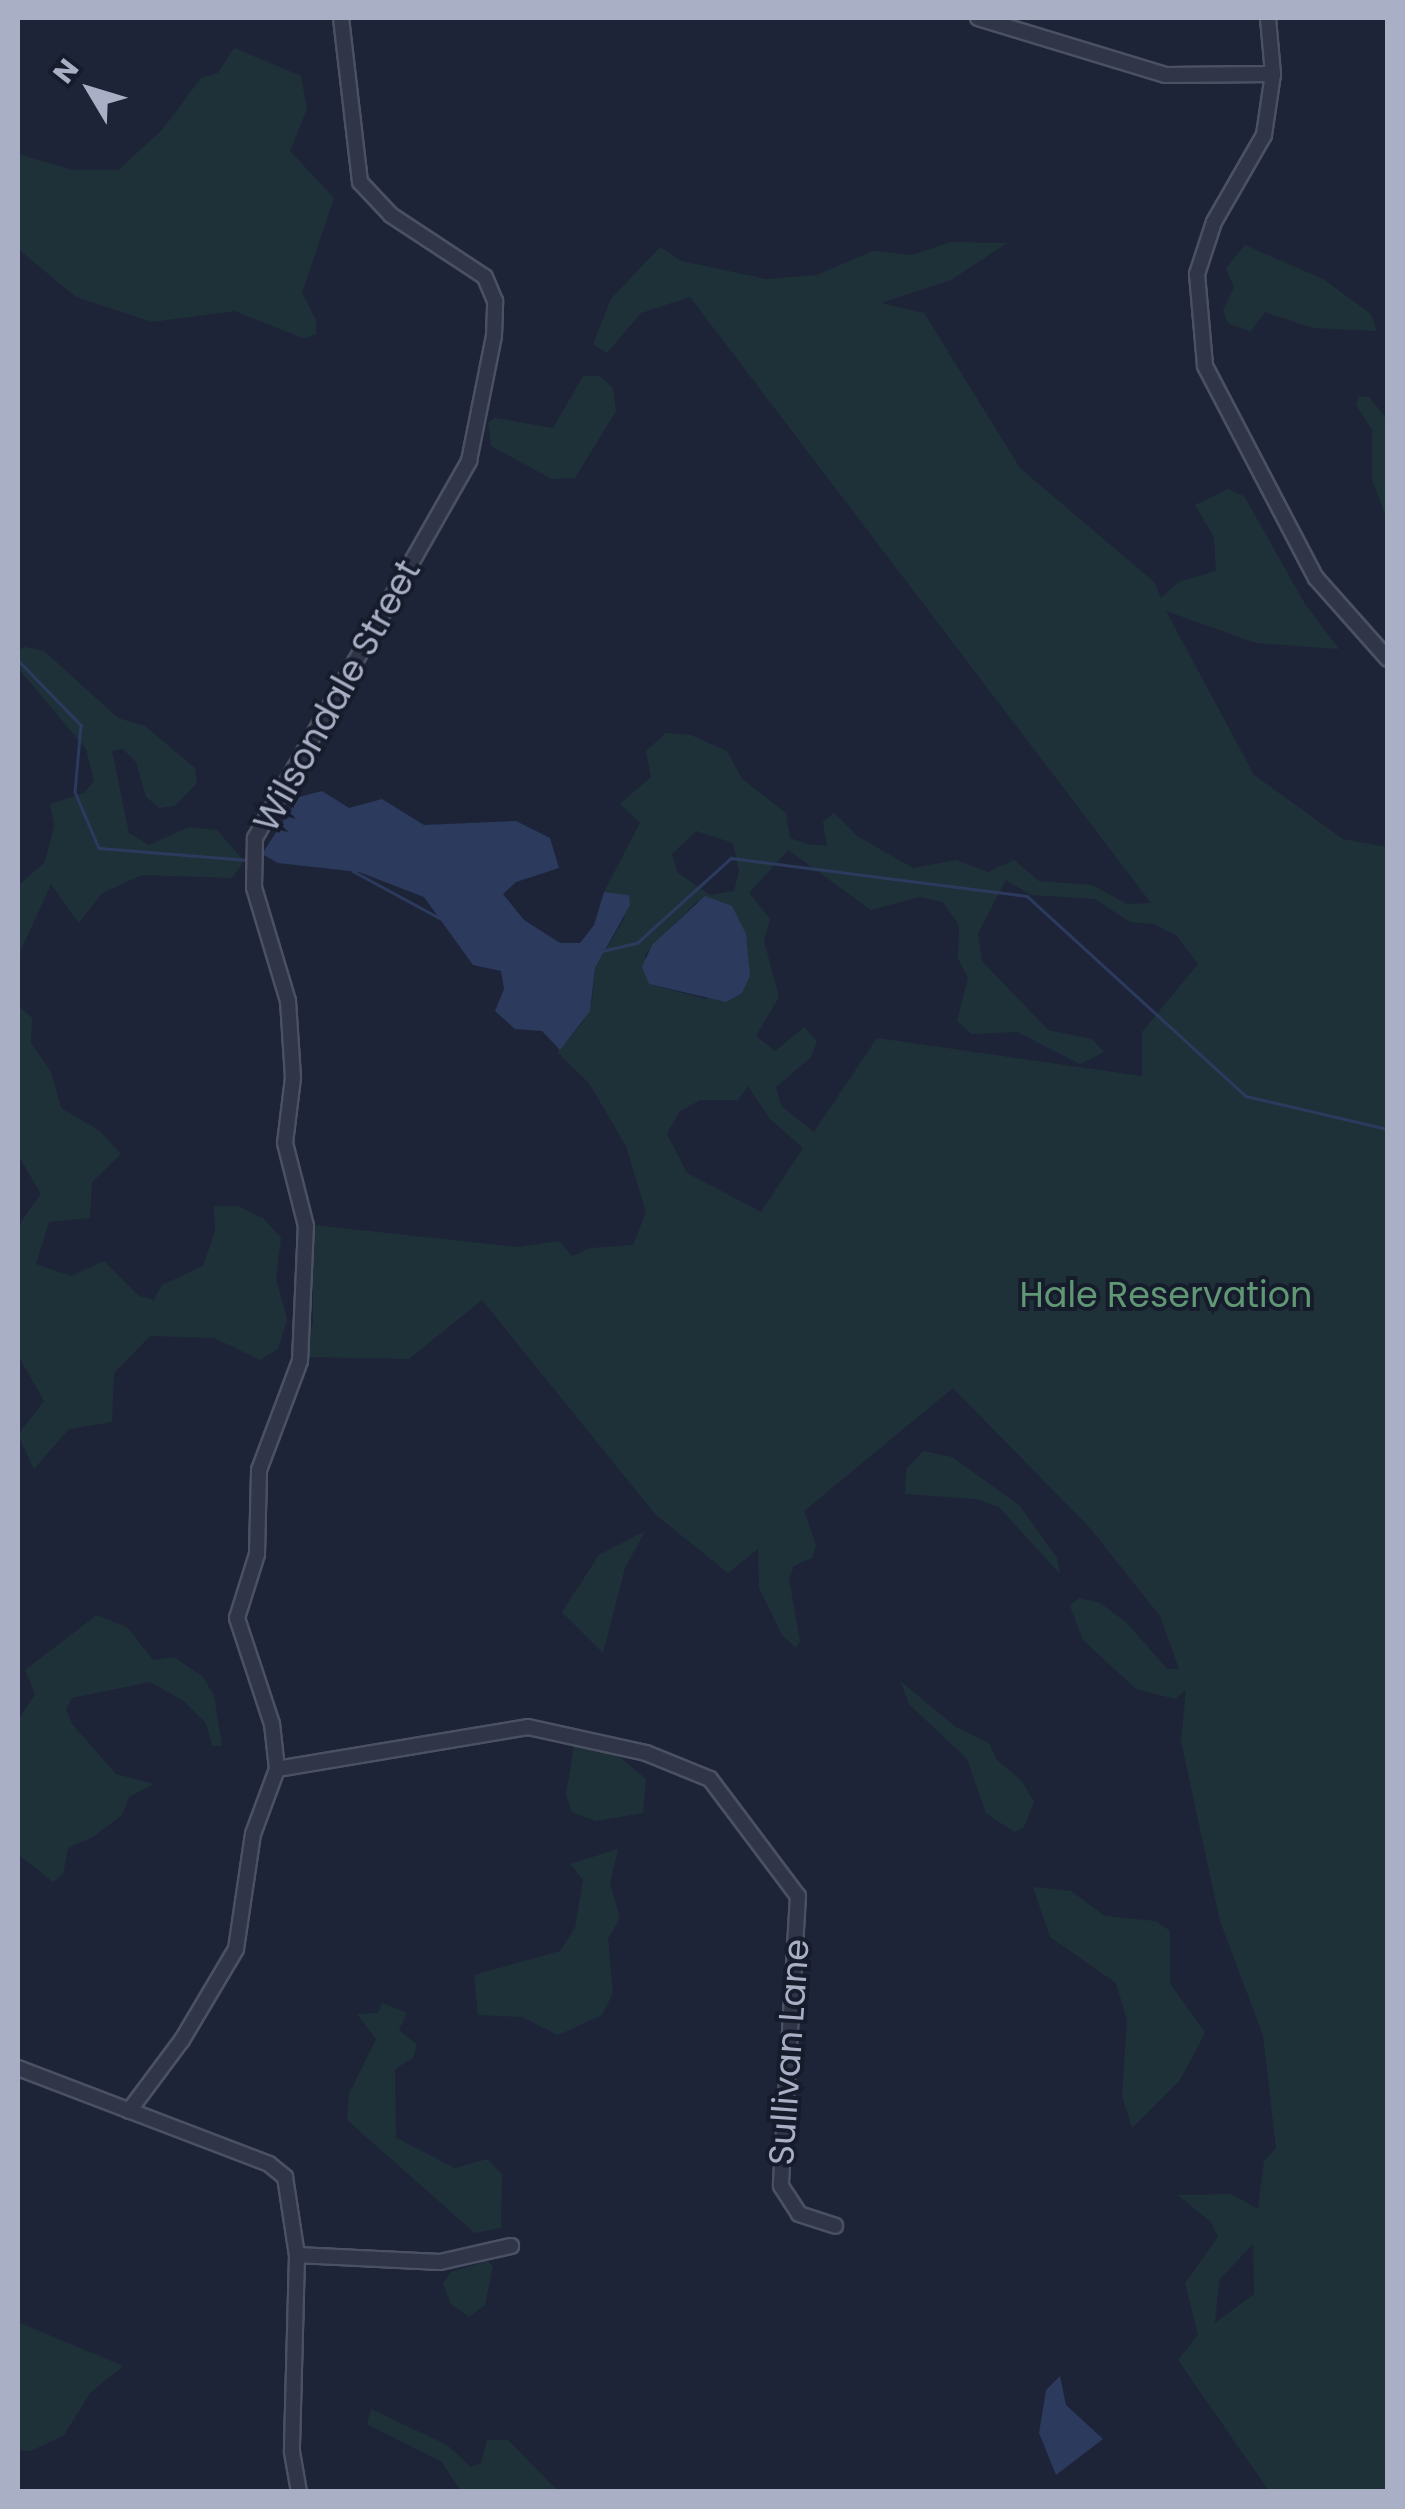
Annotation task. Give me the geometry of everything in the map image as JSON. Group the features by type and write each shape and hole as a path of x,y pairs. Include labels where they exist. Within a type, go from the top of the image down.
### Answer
{"street":[{"name":"Wilsondale Street","path":"129,2110 182,2040 236,1949 253,1834 278,1768 272,1724 237,1618 258,1554 257,1485 267,1437 300,1361 306,1226 286,1143 293,1078 288,1001 252,857 268,806 386,615 468,461 494,336 496,301 484,277 391,215 360,182 341,18"},
{"path":"978,18 1166,75 1273,74"},
{"path":"1268,18 1273,74 1264,134 1214,222 1197,274 1205,366 1316,578 1388,659"},
{"name":"Sullivan Lane","path":"278,1768 528,1727 646,1752 710,1779 798,1896 781,2186 798,2214 835,2226"},
{"path":"18,2068 276,2167 288,2184 297,2255 292,2452 299,2492"},
{"path":"297,2255 440,2262 511,2246"}],"green space":[{"path":"234,48 301,76 307,109 290,151 334,198 302,293 316,320 316,334 305,339 235,311 152,322 76,297 18,249 18,154 73,170 118,170 162,130 201,78 218,73"},
{"name":"Hale Reservation","path":"951,242 1007,243 951,280 881,303 924,313 1020,468 1154,582 1161,598 1179,582 1216,571 1214,537 1195,505 1228,489 1244,496 1305,604 1339,649 1256,643 1166,611 1254,775 1343,839 1387,847 1387,2491 1269,2491 1178,2360 1198,2335 1185,2283 1218,2237 1211,2222 1178,2195 1231,2194 1258,2209 1264,2161 1276,2148 1263,2035 1220,1921 1181,1741 1186,1690 1175,1699 1136,1689 1083,1640 1070,1606 1079,1598 1100,1603 1126,1622 1167,1669 1179,1669 1160,1616 1090,1528 953,1388 804,1511 816,1545 812,1558 794,1566 789,1579 800,1641 796,1648 782,1635 759,1588 758,1549 728,1573 656,1515 482,1300 409,1359 305,1357 313,1323 313,1225 518,1247 559,1241 572,1256 591,1248 633,1245 646,1212 626,1146 589,1083 557,1052 581,1024 592,1002 595,968 624,919 629,895 604,892 640,823 620,804 651,777 646,751 666,733 691,735 727,751 742,779 786,813 790,838 807,844 827,846 823,822 834,813 857,836 913,868 956,860 988,872 1014,860 1039,881 1092,885 1127,904 1151,903 690,297 641,313 607,353 593,344 611,299 660,247 681,261 766,279 817,275 873,251 912,255","holes":["696,831 733,843 739,871 734,891 710,895 677,872 672,854","788,850 871,910 919,897 943,902 959,925 958,958 968,978 957,1021 971,1034 1017,1032 1080,1064 1104,1052 1092,1039 1048,1030 982,961 978,933 1006,880 1031,895 1095,899 1130,922 1153,924 1177,936 1198,964 1142,1032 1142,1076 877,1038 814,1132 781,1106 776,1087 811,1057 817,1041 804,1027 775,1051 756,1036 779,997 764,941 770,919 749,893","697,901 747,952 745,966 706,999 649,984 645,954","748,1086 770,1119 803,1148 761,1212 687,1173 667,1134 679,1112 700,1100 738,1100","1253,2244 1254,2294 1215,2323 1219,2280"]},
{"path":"1245,245 1323,279 1371,314 1377,331 1313,328 1265,312 1250,332 1228,323 1223,310 1234,287 1226,268"},
{"path":"583,376 599,376 613,388 616,411 575,478 552,479 491,446 488,423 495,418 553,428"},
{"path":"1359,396 1369,397 1387,419 1387,519 1372,480 1372,430 1356,405"},
{"path":"25,647 44,651 118,718 145,726 195,768 197,783 175,806 160,808 146,797 136,762 123,749 112,751 129,833 149,845 189,827 217,830 244,861 232,878 142,875 102,893 79,923 51,884 21,950 18,981 18,886 45,862 54,826 50,804 84,793 94,781 86,749 18,668 18,651"},
{"path":"18,1005 32,1018 31,1043 51,1072 61,1108 100,1131 121,1154 92,1182 90,1218 49,1222 36,1264 71,1276 104,1261 139,1296 154,1300 162,1285 203,1266 215,1231 214,1206 238,1206 263,1218 281,1238 276,1278 287,1320 278,1349 260,1360 214,1338 150,1336 114,1373 112,1422 69,1429 34,1469 18,1435 44,1401 19,1357 18,1240 21,1222 41,1194 18,1155"},
{"path":"923,1451 952,1457 1020,1506 1057,1558 1060,1574 999,1507 976,1499 905,1494 906,1469"},
{"path":"645,1531 625,1568 603,1653 562,1612 599,1555"},
{"path":"97,1615 127,1627 153,1660 174,1657 203,1677 214,1696 222,1746 212,1746 206,1723 184,1701 150,1682 72,1698 66,1709 72,1724 116,1774 154,1784 129,1797 122,1815 93,1837 68,1848 63,1874 53,1882 18,1854 18,1721 35,1694 25,1670"},
{"path":"900,1681 956,1727 989,1743 996,1759 1022,1781 1034,1802 1024,1827 1014,1832 986,1813 967,1759 909,1704"},
{"path":"574,1746 614,1752 646,1779 643,1813 596,1821 572,1812 566,1795"},
{"path":"618,1849 610,1883 620,1918 608,1939 613,1993 602,2015 558,2035 522,2017 478,2015 474,1975 560,1951 575,1928 583,1879 570,1864"},
{"path":"1033,1887 1071,1891 1105,1916 1156,1921 1170,1931 1170,1983 1205,2033 1180,2080 1132,2128 1122,2096 1127,2020 1116,1983 1050,1937"},
{"path":"382,2003 407,2013 399,2030 417,2045 413,2058 395,2069 396,2138 455,2168 487,2159 502,2174 501,2228 475,2233 347,2120 349,2094 376,2039 357,2014 378,2013"},
{"path":"487,2261 493,2266 485,2305 469,2317 451,2304 443,2284 451,2272"},
{"path":"18,2322 123,2366 90,2393 64,2435 31,2451 18,2450"},
{"path":"371,2409 447,2445 471,2467 481,2463 487,2440 508,2440 558,2491 461,2491 441,2461 367,2424"}],"water":[{"path":"322,791 349,808 382,799 424,825 516,821 550,838 559,868 516,882 503,894 524,920 560,943 580,943 594,925 604,892 629,895 630,905 595,968 590,1011 560,1050 542,1031 515,1029 495,1011 504,989 501,971 473,965 424,897 359,872 278,863 262,854 299,797"},
{"path":"705,896 732,906 746,934 750,976 742,993 726,1002 649,984 642,967 652,945"},
{"path":"1060,2376 1066,2405 1103,2439 1056,2475 1039,2433 1046,2390"}],"waterway":[{"path":"18,660 81,725 75,792 99,848 248,860"},
{"path":"602,951 637,943 731,858 1027,896 1246,1096 1388,1129"},
{"path":"353,871 447,922"}]}
